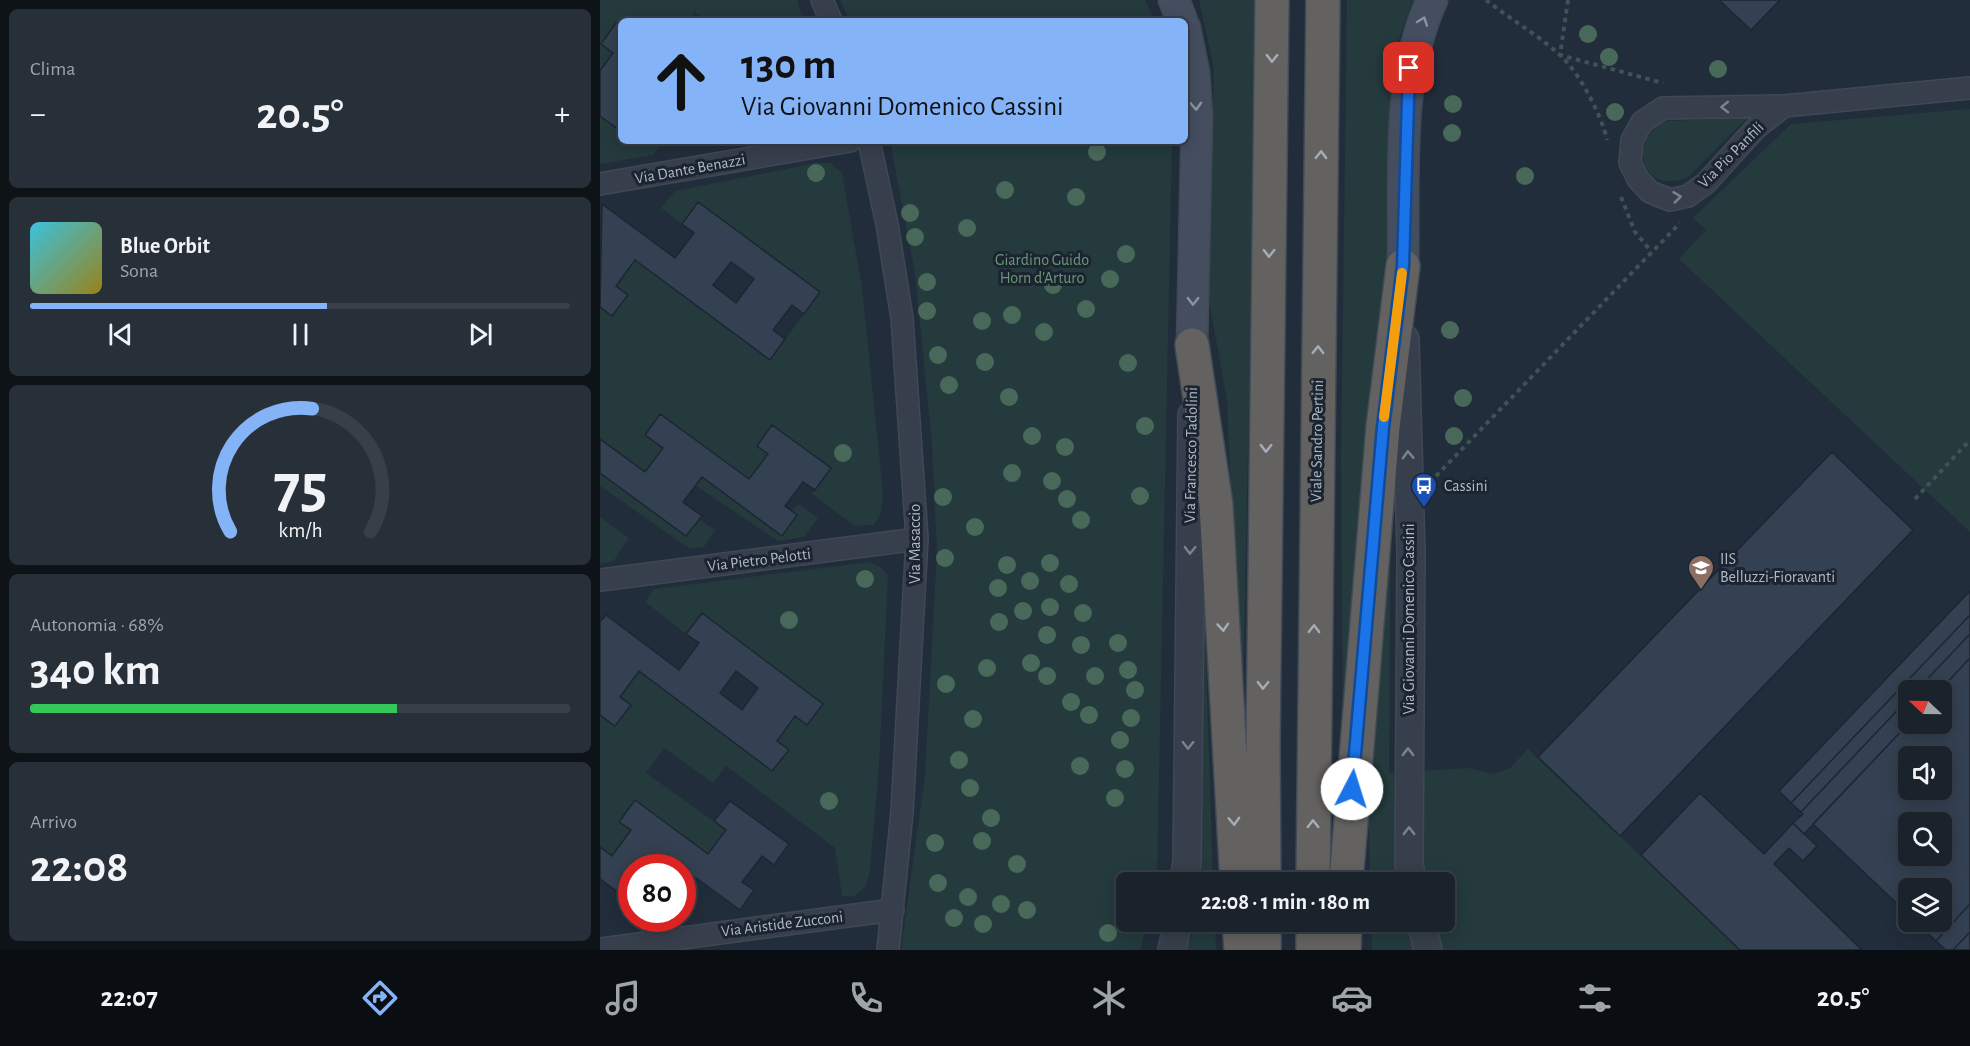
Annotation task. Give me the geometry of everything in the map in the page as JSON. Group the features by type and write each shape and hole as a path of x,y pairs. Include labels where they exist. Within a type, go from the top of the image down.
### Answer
{"highway":[{"path":"1264,872 1263,745 1272,0"},
{"name":"Viale Sandro Pertini","path":"1313,872 1323,0"},
{"path":"1347,872 1383,427 1403,266"},
{"path":"1192,345 1216,505 1236,872"},
{"path":"1240,932 1241,950"},
{"path":"1264,932 1264,950"},
{"path":"1313,932 1313,950"},
{"path":"1344,950 1345,932"}],"main road":[{"path":"1174,0 1181,18"},
{"name":"Via Giovanni Domenico Cassini","path":"1403,266 1409,68 1431,0"},
{"name":"Via Francesco Tadolini","path":"1188,43 1194,73 1197,116 1192,345"}],"street":[{"path":"822,0 830,18"},
{"name":"Via Pio Panfili","path":"1784,106 1756,128 1706,183 1688,196 1670,200 1650,192 1638,179 1630,163 1632,141 1642,122 1663,108 1784,106 1970,88"},
{"name":"Via Dante Benazzi","path":"600,184 833,144"},
{"name":"Via Masaccio","path":"870,144 887,224 902,318 912,422 917,540 907,730 888,950"},
{"name":"Via Giovanni Domenico Cassini","path":"1403,266 1410,502 1408,753 1411,872"},
{"name":"Via Francesco Tadolini","path":"1185,872 1192,345"},
{"name":"Via Pietro Pelotti","path":"600,580 917,540"},
{"name":"Via Aristide Zucconi","path":"600,949 893,910"},
{"path":"1172,950 1176,932"},
{"path":"1424,932 1428,950"}],"path":[{"path":"1486,0 1560,55 1572,67 1606,133"},
{"path":"1560,55 1568,0"},
{"path":"1560,55 1664,84"},
{"path":"1410,502 1682,221"},
{"path":"1915,499 1970,440"}],"green space":[{"path":"600,0 797,0 802,18 704,18 695,12 690,18 618,18 618,30 601,44 613,53 600,71"},
{"path":"840,0 1145,0 1154,18 849,18"},
{"path":"1199,0 1257,0 1242,749 1227,401 1207,289 1214,68"},
{"path":"1347,0 1413,0 1398,42 1393,248 1343,739 1341,458"},
{"path":"1970,109 1970,532 1679,259 1706,230 1693,218 1791,124"},
{"path":"600,116 618,129 618,144 661,144 653,155 600,164"},
{"path":"1747,118 1688,177 1673,181 1660,180 1651,174 1645,164 1643,153 1645,141 1653,130 1666,121"},
{"name":"Giardino Guido Horn d'Arturo","path":"891,144 1172,144 1157,872 1116,872 1116,932 1145,932 1140,950 901,950 925,775 937,550 932,445 915,273"},
{"path":"816,163 830,163 842,173 862,287 883,493 881,513 874,525 855,526 812,494 831,468 772,425 768,454 749,479 660,414 645,435 663,448 645,472 600,439 600,307 612,315 627,295 616,286 635,260 770,360 820,292 699,202 682,224 661,208 675,191"},
{"path":"600,473 686,536 699,519 715,530 704,547 690,549 600,486"},
{"path":"702,477 782,535 797,515 792,511 799,504 818,518 804,537 778,541 695,485"},
{"path":"1391,484 1389,773 1468,768 1493,774 1510,768 1528,749 1740,950 1372,950 1371,932 1455,932 1455,872 1370,872 1368,783"},
{"path":"1201,501 1213,872 1200,872"},
{"path":"600,517 629,538 613,562 600,564"},
{"path":"870,562 881,567 888,575 879,766 870,870 866,886 854,896 842,896 835,848 726,766 713,783 664,748 646,773 726,830 708,854 635,801 619,821 631,830 612,856 600,847 600,715 615,726 620,697 639,671 772,771 788,750 777,741 795,716 807,725 822,705 702,614 686,634 645,602 654,589"},
{"path":"1193,932 1215,932 1216,950 1187,950"}],"building":[{"path":"1719,0 1780,0 1751,30"},
{"path":"616,23 618,25 618,129 600,116 600,71 613,53 601,44"},
{"path":"698,202 820,292 804,314 792,305 773,330 785,339 770,360 635,260 616,286 628,295 612,316 600,307 602,204 675,258 694,233 682,224","holes":["731,262 754,279 736,303 713,285"]},
{"path":"660,414 749,479 768,454 757,446 772,425 831,468 815,490 803,482 785,506 797,515 782,536 702,477 683,502 702,516 686,536 600,473 600,439 645,472 663,448 645,435"},
{"path":"1832,452 1913,530 1620,836 1538,757"},
{"path":"1970,591 1970,615 1908,680 1898,680 1898,691 1791,803 1779,791"},
{"path":"702,613 823,704 807,725 795,716 777,741 789,750 772,771 639,671 620,697 631,705 615,726 600,715 600,622 606,615 679,670 699,643 686,634","holes":["736,671 758,688 742,710 720,693"]},
{"path":"1970,615 1970,634 1926,680 1908,680"},
{"path":"1970,634 1970,658 1949,680 1926,680"},
{"path":"1970,658 1970,904 1952,924 1952,878 1898,878 1898,905 1813,824 1899,734 1952,734 1952,680 1949,680"},
{"path":"1898,691 1898,710 1801,812 1791,803"},
{"path":"1898,710 1899,734 1804,834 1793,823 1803,814 1801,812"},
{"path":"1700,793 1764,854 1793,823 1817,846 1803,861 1789,848 1774,864 1862,950 1740,950 1641,855"},
{"path":"635,800 708,854 726,830 714,821 730,801 789,844 774,865 762,856 742,882 754,890 740,910 696,878 696,854 618,854 618,892 600,879 600,847 612,856 631,830 619,822"},
{"path":"1970,904 1970,932 1953,950 1946,950 1936,941 1944,932 1952,932 1952,924"},
{"path":"1927,932 1944,932 1936,941"},
{"path":"1970,932 1970,950 1953,950"}],"slow traffic":[{"path":"1384,417 1402,273"}],"place":[{"name":"Cassini","path":"1424,509"},
{"name":"IIS Belluzzi-Fioravanti","path":"1701,591"}],"route":[{"path":"1352,789 1383,427 1403,266 1409,68"}]}
